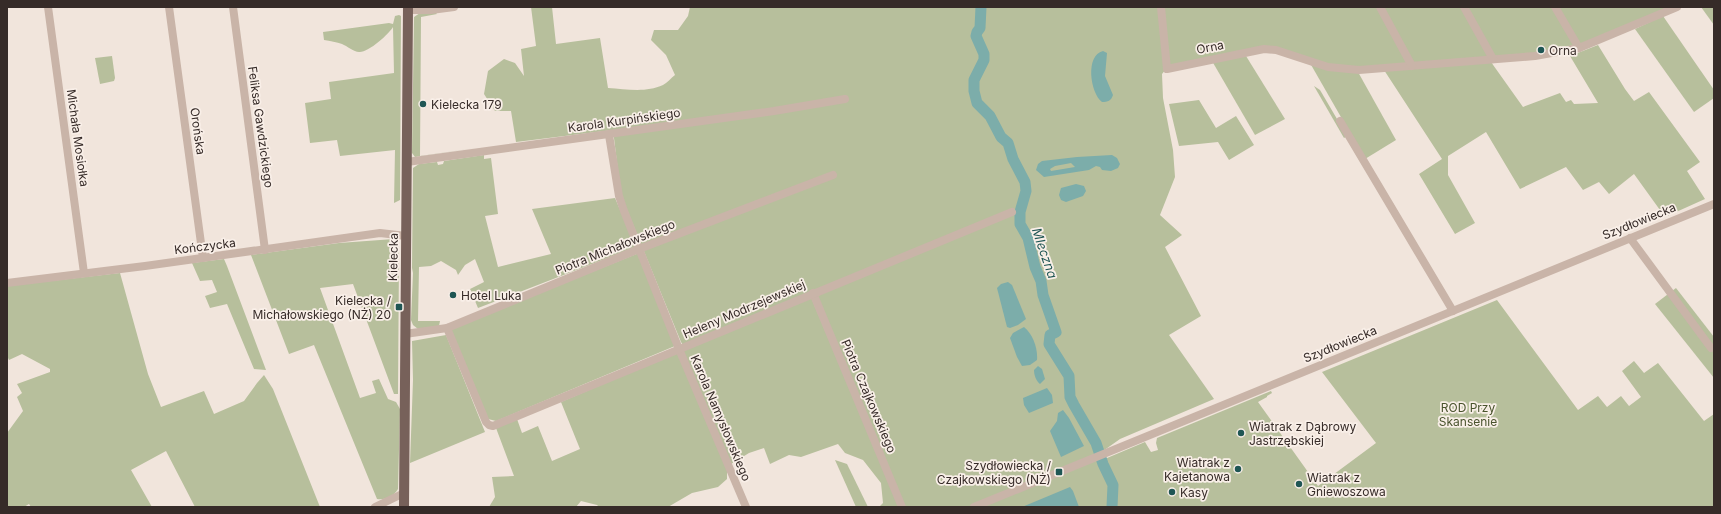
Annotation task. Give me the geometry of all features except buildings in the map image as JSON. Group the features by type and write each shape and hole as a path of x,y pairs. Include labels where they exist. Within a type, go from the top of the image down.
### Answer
{"main road":[{"name":"Kielecka","path":"404,507 408,9"}],"street":[{"name":"Michała Mosiołka","path":"48,7 84,273"},
{"name":"Orońska","path":"169,7 203,258"},
{"name":"Feliksa Gawdzickiego","path":"232,7 265,250"},
{"path":"408,9 431,10 454,7"},
{"name":"Orna","path":"1161,7 1167,69 1264,49 1276,50 1328,66 1352,70 1535,56 1579,48 1677,7"},
{"path":"1380,7 1412,66"},
{"path":"1464,7 1493,59"},
{"path":"1555,7 1579,48"},
{"name":"Karola Kurpińskiego","path":"407,162 609,135 845,99"},
{"path":"1340,121 1453,311"},
{"name":"Karola Namysłowskiego","path":"609,135 619,196 679,349 746,507"},
{"name":"Piotra Michałowskiego","path":"405,334 447,328 640,249 833,175"},
{"name":"Szydłowiecka","path":"974,507 1714,204"},
{"name":"Heleny Modrzejewskiej","path":"447,328 486,422 493,426 1012,212"},
{"name":"Kończycka","path":"7,283 380,234 406,236"},
{"path":"1630,238 1711,348"},
{"name":"Piotra Czajkowskiego","path":"813,294 902,507"},
{"path":"375,507 404,493"}],"green space":[{"name":"ROD Przy Skansenie","path":"531,7 552,7 556,44 600,38 608,88 643,90 663,85 675,75 666,55 651,40 654,30 678,30 688,16 690,7 1671,7 1587,42 1537,54 1356,68 1329,64 1271,46 1166,69 1162,74 1163,98 1173,150 1175,177 1160,215 1182,235 1165,247 1201,316 1169,335 1214,399 1120,439 1103,451 1107,460 1107,458 1145,442 1151,452 1158,450 1156,443 1157,438 1271,391 1272,393 1258,402 1318,486 1376,443 1322,372 1497,300 1578,410 1598,396 1607,407 1621,396 1629,406 1641,397 1622,371 1634,361 1644,373 1658,363 1704,421 1714,414 1714,507 905,507 815,291 683,345 621,195 613,130 516,142 511,111 495,111 484,94 488,71 504,59 515,63 524,76 521,49 536,46"},
{"path":"1701,7 1714,7 1714,25"},
{"path":"435,12 437,14 421,17 420,156 476,148 415,157 412,153 414,17 420,13"},
{"path":"395,16 401,16 400,200 394,203 395,150 340,156 337,140 310,143 305,103 331,99 329,82 394,73 393,27 383,38 368,50 363,52 355,51 340,43 324,40 323,32 389,23 393,24"},
{"path":"1663,16 1714,90 1714,98 1694,112 1635,29"},
{"path":"1598,45 1634,101 1649,92 1700,162 1687,171 1705,199 1665,217 1634,174 1609,194 1599,182 1583,190 1566,167 1520,189 1486,132 1448,156 1448,175 1475,223 1455,234 1419,174 1442,159 1384,70 1491,62 1523,107 1560,93 1566,102 1571,100 1574,104 1598,103 1570,56"},
{"path":"112,56 115,78 114,81 100,84 95,58"},
{"path":"1246,56 1285,119 1255,135 1212,61"},
{"path":"1310,63 1358,72 1396,140 1365,159"},
{"path":"1314,86 1320,90 1347,136 1344,138"},
{"path":"1199,100 1216,128 1236,116 1254,145 1229,160 1218,142 1179,146 1169,104"},
{"path":"484,155 484,159 491,158 498,214 485,216 498,267 551,254 532,209 615,198 636,247 478,308 470,289 484,282 475,259 465,265 458,275 456,270 441,261 431,266 419,267 418,321 440,321 439,326 418,329 413,325 411,320 413,273 413,168 419,164 437,162 438,165 443,164 444,161"},
{"path":"394,239 399,245 398,394 394,394 353,284 320,288 360,398 376,393 372,381 379,379 388,399 396,402 400,409 398,489 389,497 377,499 314,345 289,354 251,255 339,243"},
{"path":"639,253 675,346 496,421 488,419 449,329"},
{"path":"224,259 266,370 254,369 227,304 210,308 205,296 217,292 212,280 200,281 192,263"},
{"path":"120,273 148,374 161,407 204,391 214,414 244,401 264,375 273,389 320,507 195,507 166,451 131,470 152,507 31,507 29,504 24,507 7,507 7,433 23,411 17,397 22,393 17,384 50,372 50,369 22,354 9,360 7,356 7,286"},
{"path":"1676,288 1714,337 1714,378 1655,304"},
{"path":"811,297 899,507 879,507 883,503 881,483 863,460 845,453 838,444 801,457 789,455 770,464 764,448 749,453 731,464 682,351"},
{"path":"446,335 485,432 410,463 413,380 412,341"},
{"path":"678,352 727,467 727,479 718,487 692,493 668,507 599,507 597,505 581,501 576,507 489,507 495,497 492,477 514,476 496,428 517,419 522,433 538,426 552,461 580,449 561,402"},
{"path":"835,460 847,464 868,507 856,507"}],"water":[{"path":"1103,51 1107,53 1105,76 1113,95 1109,101 1106,102 1102,102 1098,97 1092,83 1091,75 1094,59 1097,54"},
{"path":"1112,155 1117,158 1120,164 1118,168 1111,171 1102,170 1100,167 1096,166 1089,170 1044,177 1036,170 1038,164 1042,161","holes":["1071,163 1075,167 1051,171 1050,169 1055,166"]},
{"path":"1076,184 1084,186 1086,191 1083,196 1066,202 1061,200 1059,195 1061,188"},
{"path":"1008,282 1012,285 1026,319 1018,325 1010,328 1007,327 997,288 1001,284"},
{"path":"1024,327 1034,342 1037,351 1037,360 1030,365 1022,366 1010,338 1013,333"},
{"path":"1038,366 1042,369 1045,379 1040,384 1036,380 1034,372"},
{"path":"1047,388 1052,395 1053,403 1029,413 1024,405 1023,398"},
{"path":"1063,410 1084,446 1061,457 1050,431 1057,421 1058,413"},
{"path":"1070,487 1079,507 1022,507"}],"waterway":[{"name":"Mleczna","path":"981,7 980,28 976,36 984,54 984,60 974,80 974,91 977,103 990,116 1001,137 1008,143 1013,159 1025,182 1026,191 1020,212 1020,224 1028,238 1035,267 1041,281 1043,295 1056,332 1050,335 1049,344 1069,376 1070,397 1096,443 1103,464 1113,485 1112,507"}],"place":[{"name":"Orna","path":"1541,50"},
{"name":"Kielecka 179","path":"423,104"},
{"name":"Hotel Luka","path":"453,295"},
{"name":"Kielecka / Michałowskiego (NŻ) 20","path":"399,307"},
{"name":"Wiatrak z Dąbrowy Jastrzębskiej","path":"1241,433"},
{"name":"Wiatrak z Kajetanowa","path":"1238,469"},
{"name":"Szydłowiecka / Czajkowskiego (NŻ)","path":"1059,472"},
{"name":"Wiatrak z Gniewoszowa","path":"1299,484"},
{"name":"Kasy","path":"1172,492"}]}
